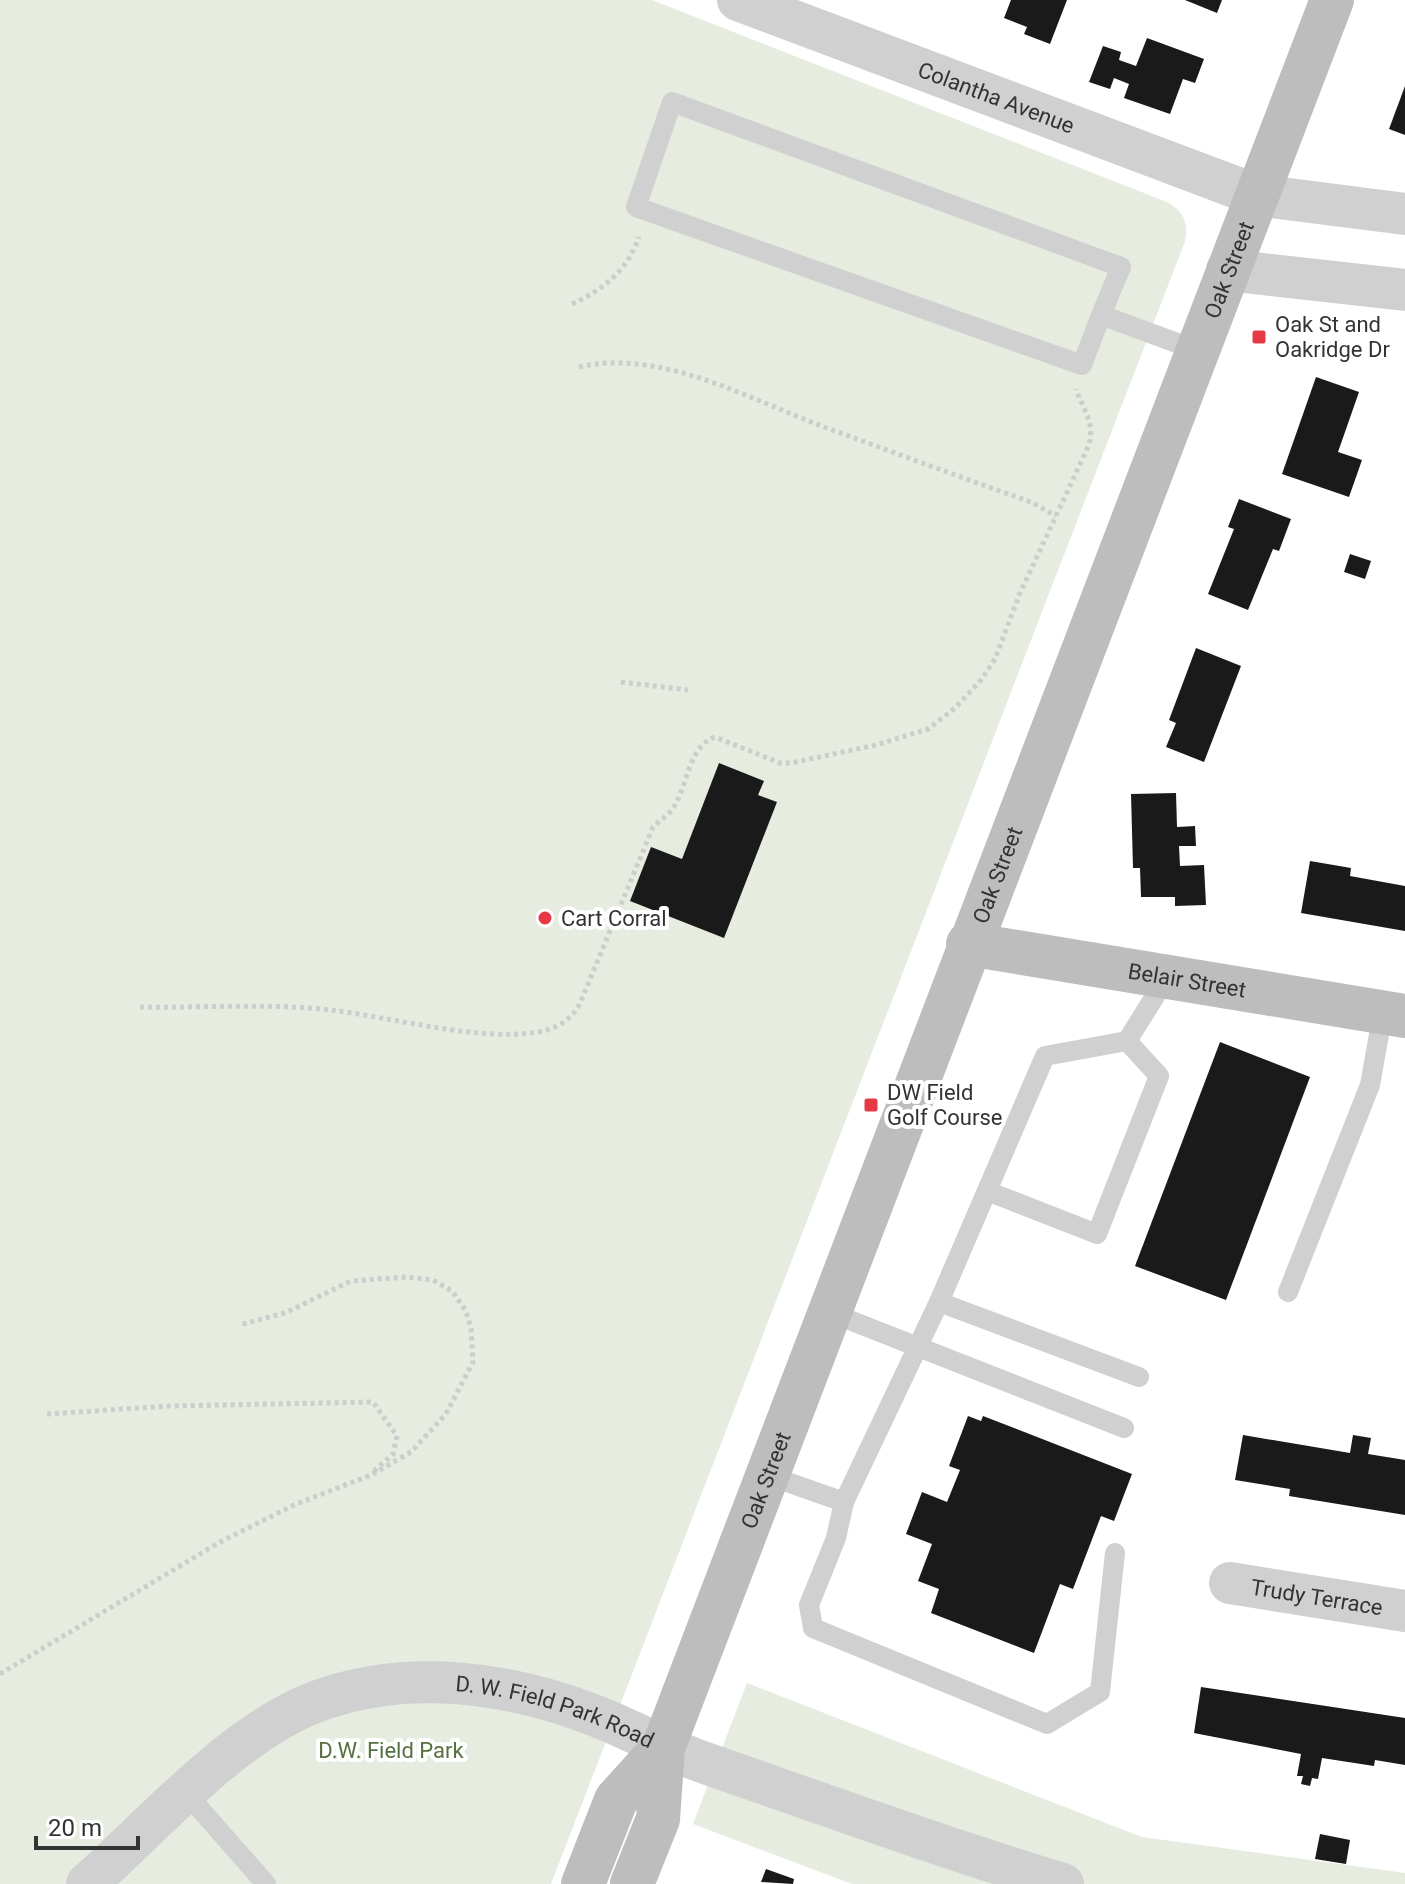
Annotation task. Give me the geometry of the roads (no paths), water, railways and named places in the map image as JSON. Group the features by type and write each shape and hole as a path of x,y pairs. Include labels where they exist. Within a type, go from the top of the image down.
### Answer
{"main road":[{"name":"Oak Street","path":"632,1884 658,1819 663,1748 968,944 1332,0"},
{"name":"Belair Street","path":"968,944 1394,1014"},
{"name":"Oak Street","path":"583,1884 616,1800 663,1748"}],"street":[{"name":"Colantha Avenue","path":"738,0 1256,195 1405,214"},
{"path":"1227,270 1405,290"},
{"name":"Trudy Terrace","path":"1230,1583 1405,1611"},
{"name":"D. W. Field Park Road","path":"87,1884 218,1764 280,1719 317,1701 355,1690 405,1682 461,1684 525,1693 599,1717 663,1748 1063,1884"}],"lane":[{"path":"672,102 1121,267 1101,315 1082,365 636,207 672,102"},
{"path":"1101,315 1196,350"},
{"path":"1115,1553 1100,1692 1047,1724 813,1628 809,1605 836,1538 844,1502 939,1302 1045,1056 1127,1041 1167,977"},
{"path":"1288,1292 1370,1085 1394,1014"},
{"path":"987,1191 1097,1234 1159,1076 1127,1041"},
{"path":"939,1302 1139,1377"},
{"path":"829,1312 1124,1428"},
{"path":"767,1475 844,1502"},
{"path":"186,1793 266,1884"}],"place":[{"name":"Oak St and Oakridge Dr","path":"1259,337"},
{"name":"Cart Corral","path":"545,918"},
{"name":"DW Field Golf Course","path":"871,1105"}],"park label":[{"name":"D.W. Field Park","path":"391,1750"}]}
